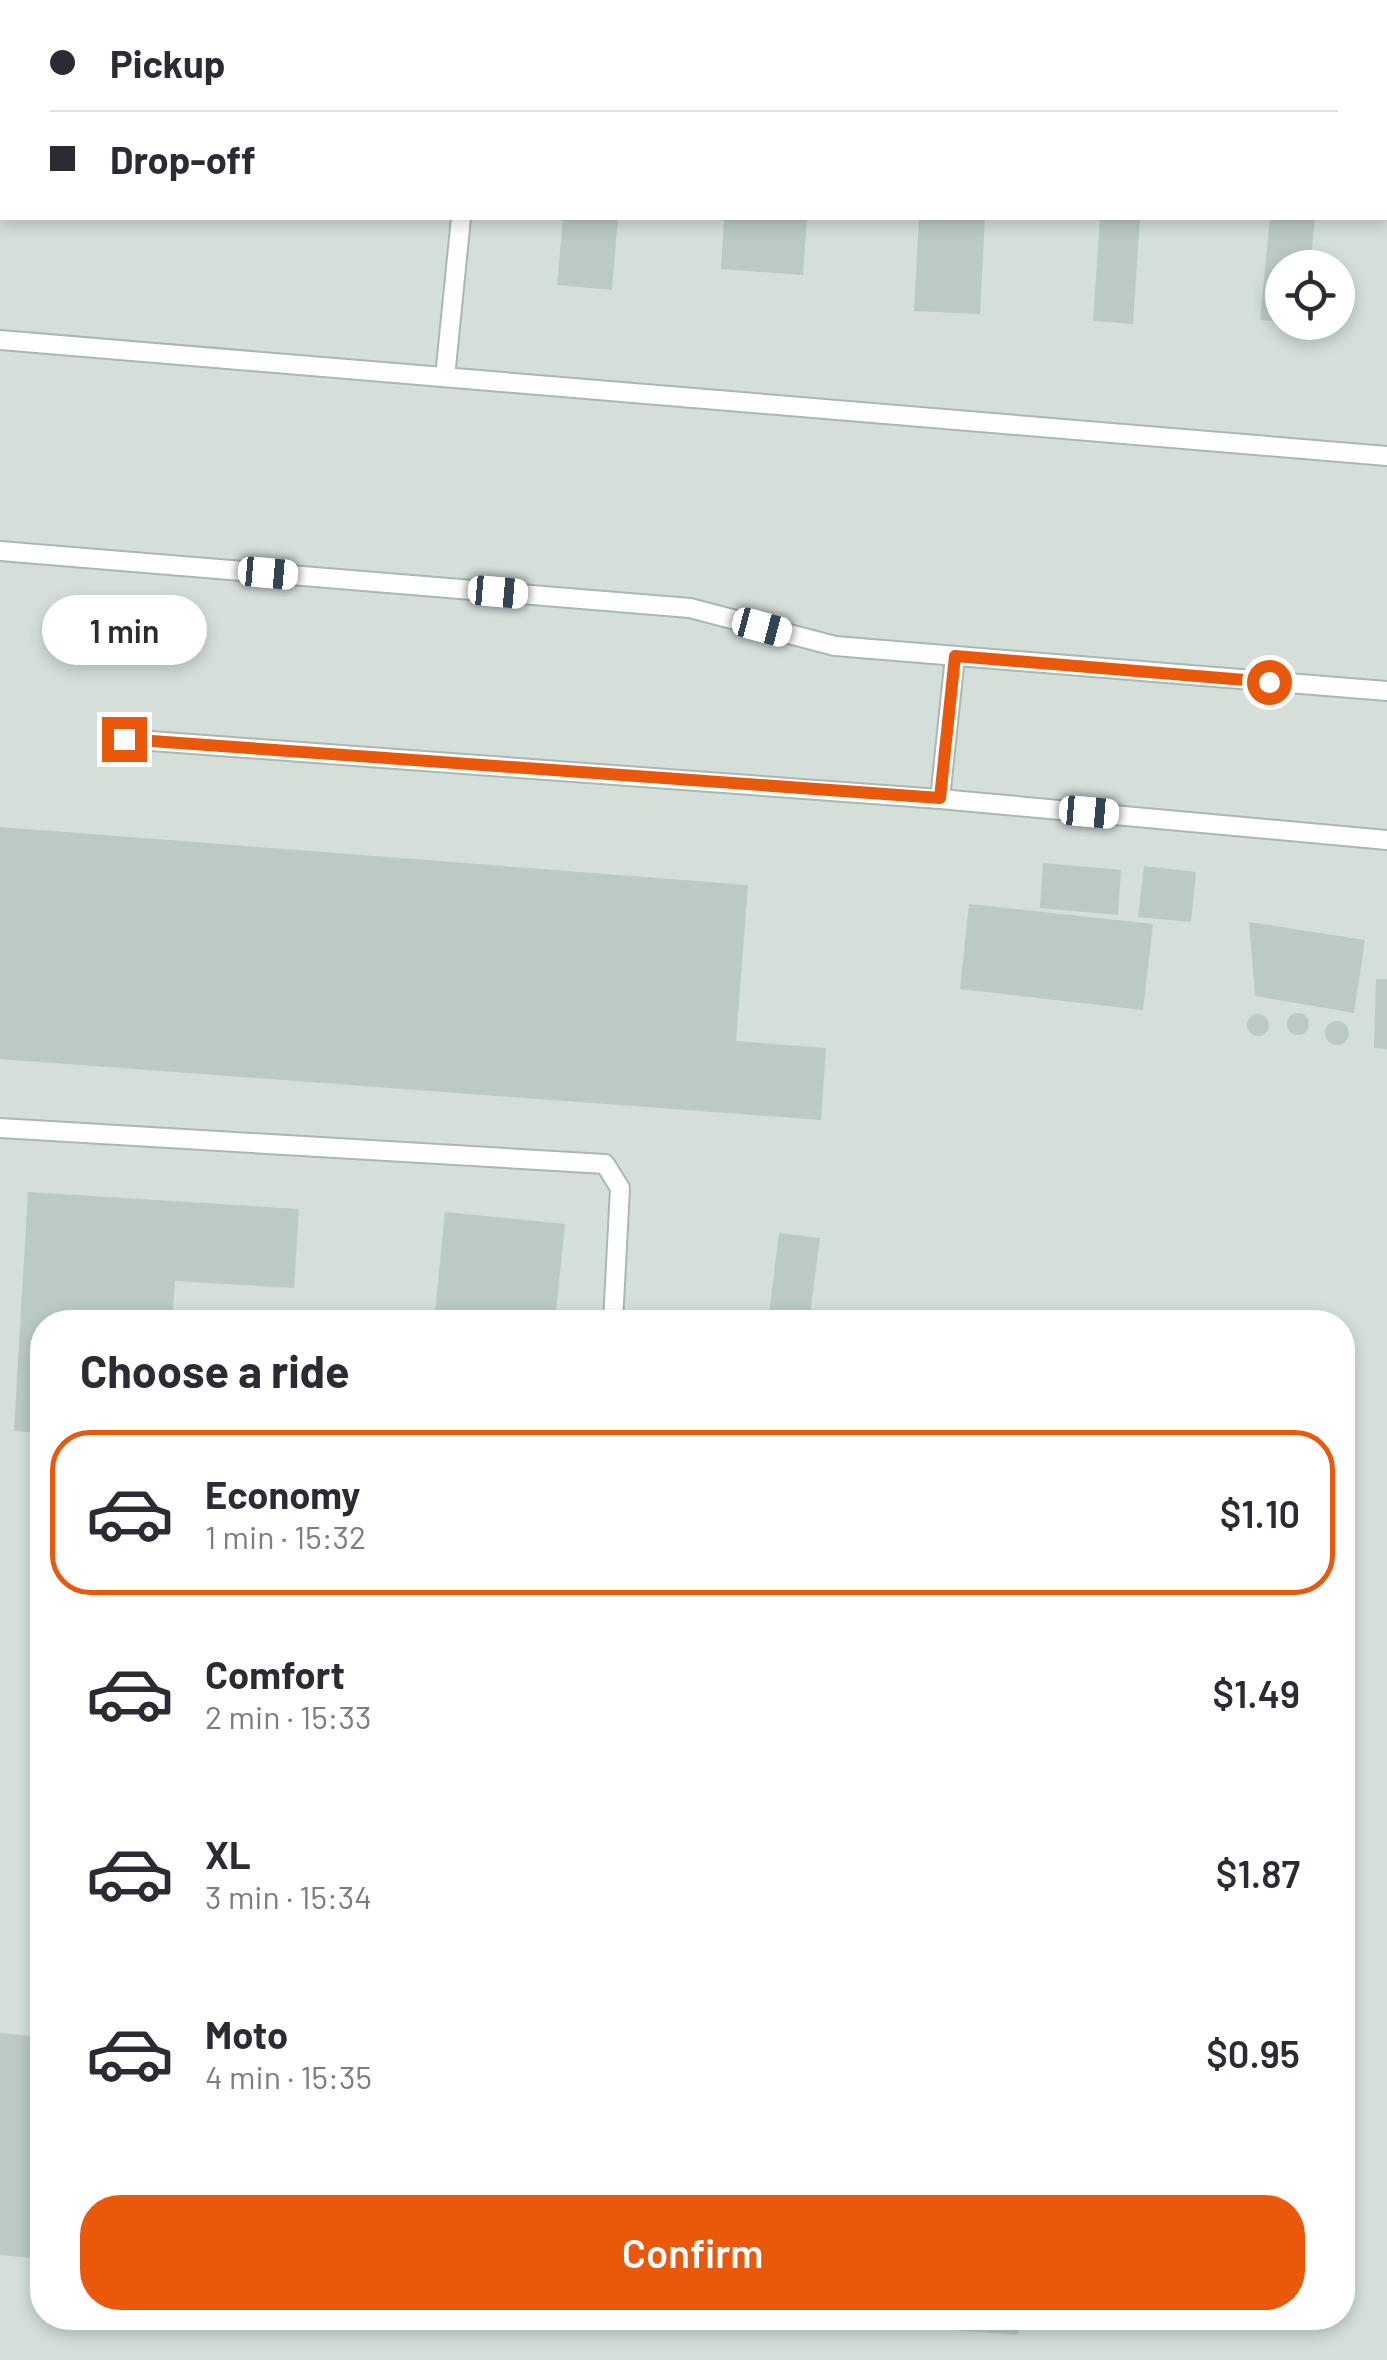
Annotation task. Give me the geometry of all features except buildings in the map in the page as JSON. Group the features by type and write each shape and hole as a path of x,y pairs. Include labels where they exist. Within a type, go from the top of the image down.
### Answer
{"lane":[{"path":"444,377 461,220"},
{"path":"0,340 1387,456"},
{"path":"0,551 690,608 834,646 1387,692"},
{"path":"940,798 955,656"},
{"path":"124,739 940,798 1387,840"},
{"path":"0,1128 605,1164 620,1188 614,1310"}],"shaded area":[{"path":"0,220 1387,220 1387,2360 0,2360"}],"route":[{"path":"124,739 940,798 955,656 1269,682"}]}
